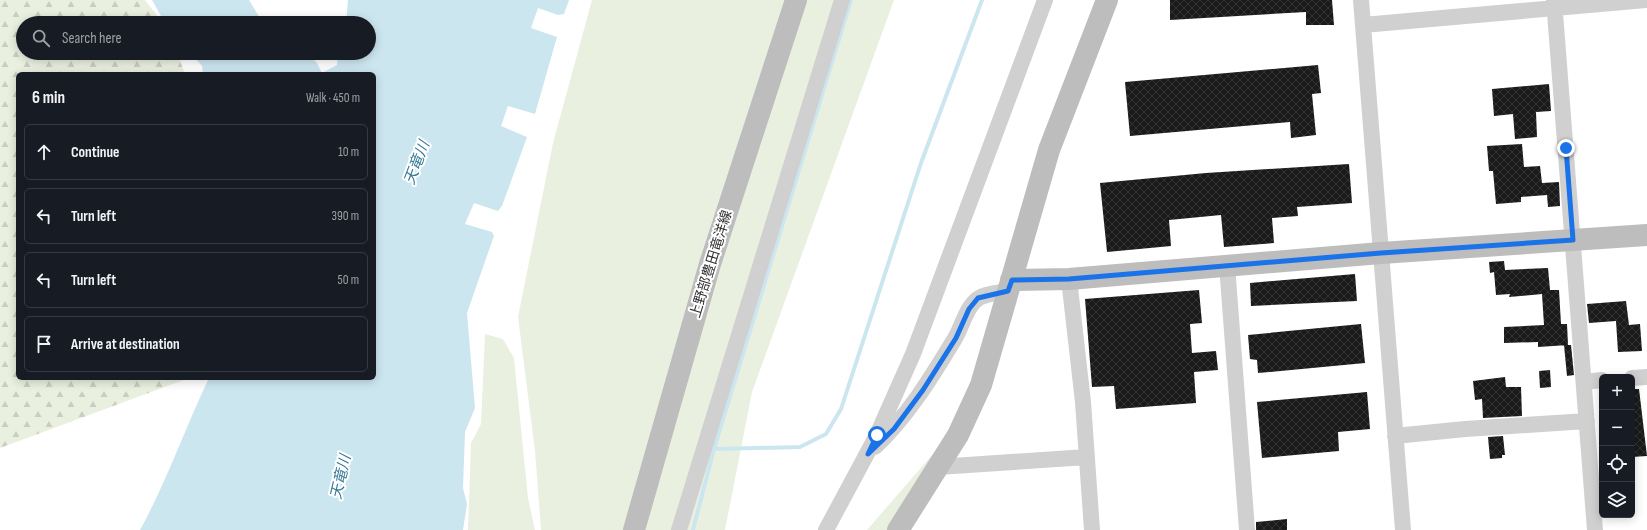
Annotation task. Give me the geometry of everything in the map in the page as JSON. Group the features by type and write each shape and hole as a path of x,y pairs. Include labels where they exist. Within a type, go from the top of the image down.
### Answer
{"street":[{"name":"上野部豊田竜洋線","path":"634,530 710,264 796,0"},
{"path":"679,530 842,0"},
{"path":"826,530 868,454 913,354 1045,0"},
{"path":"900,529 958,435 981,385 1049,150 1107,0"},
{"path":"1361,0 1403,530"},
{"path":"1363,25 1554,4 1646,0"},
{"path":"1554,4 1595,530"},
{"path":"868,454 894,429 923,390 956,338 969,309 978,298 1010,285 1227,265 1647,235"},
{"path":"1227,265 1247,530"},
{"path":"1069,279 1087,457 1092,530"},
{"path":"1635,378 1647,377"},
{"path":"1584,382 1599,380"},
{"path":"1395,436 1465,429 1587,421"},
{"path":"938,467 1087,457"}],"green space":[{"path":"0,0 145,0 158,16 16,16 16,60 180,60 184,72 16,72 16,380 184,380 0,448"},
{"path":"592,0 894,0 752,392 725,530 541,530 535,451 518,317 553,143"},
{"path":"485,334 503,339 514,358 528,498 535,530 468,530 471,443 481,424"},
{"path":"939,447 891,530 867,530"}],"water":[{"path":"152,0 249,0 259,16 161,16"},
{"name":"天竜川","path":"348,0 569,0 564,14 558,15 538,8 531,28 557,37 535,114 508,106 501,126 527,137 502,206 498,211 474,203 465,224 492,232 494,236 467,313 475,408 465,432 463,488 467,504 463,530 140,530 159,493 208,380 376,380 376,72 324,72 337,65 337,60 376,60 376,16 347,16"},
{"path":"196,60 314,60 322,72 203,72 202,66"}],"building":[{"path":"1170,0 1332,0 1334,25 1306,25 1306,12 1170,20"},
{"path":"1318,65 1321,93 1312,94 1316,135 1291,138 1290,122 1130,136 1125,82"},
{"path":"1549,84 1551,111 1536,112 1537,137 1515,139 1513,114 1494,116 1492,89"},
{"path":"1522,144 1524,167 1540,166 1542,183 1559,182 1560,206 1548,207 1547,195 1521,197 1521,202 1496,204 1493,171 1489,171 1487,146"},
{"path":"1349,164 1352,203 1297,207 1298,216 1272,218 1274,243 1224,247 1221,215 1169,220 1171,246 1107,252 1100,183 1206,173"},
{"path":"1504,261 1505,270 1548,268 1550,290 1559,290 1561,324 1567,324 1568,345 1538,347 1538,342 1504,343 1504,327 1544,325 1542,294 1509,297 1510,294 1496,295 1494,272 1490,273 1489,262"},
{"path":"1355,274 1357,301 1251,306 1250,283"},
{"path":"1199,290 1202,323 1190,324 1192,353 1216,351 1218,370 1194,372 1196,403 1116,409 1114,386 1092,387 1085,299"},
{"path":"1626,301 1629,325 1640,324 1642,351 1618,352 1616,321 1589,323 1587,304"},
{"path":"1361,324 1365,363 1258,373 1257,360 1250,359 1248,335"},
{"path":"1564,345 1571,345 1574,375 1567,376"},
{"path":"1550,370 1551,387 1540,388 1539,371"},
{"path":"1505,377 1506,387 1521,387 1522,416 1483,418 1482,399 1475,400 1473,381"},
{"path":"1635,389 1639,389 1647,456 1635,457"},
{"path":"1367,392 1370,429 1338,432 1339,451 1262,458 1257,402"},
{"path":"1503,436 1505,455 1502,455 1502,458 1490,459 1488,437"},
{"path":"1287,519 1287,530 1256,530 1256,522"}],"waterway":[{"path":"693,530 714,449 851,0"},
{"path":"714,449 800,447 826,434 841,409 921,163 982,0"}],"route":[{"path":"877,435 868,454 894,429 923,390 956,338 969,309 978,298 1008,291 1012,280 1069,279 1381,253 1573,240 1566,148"}]}
